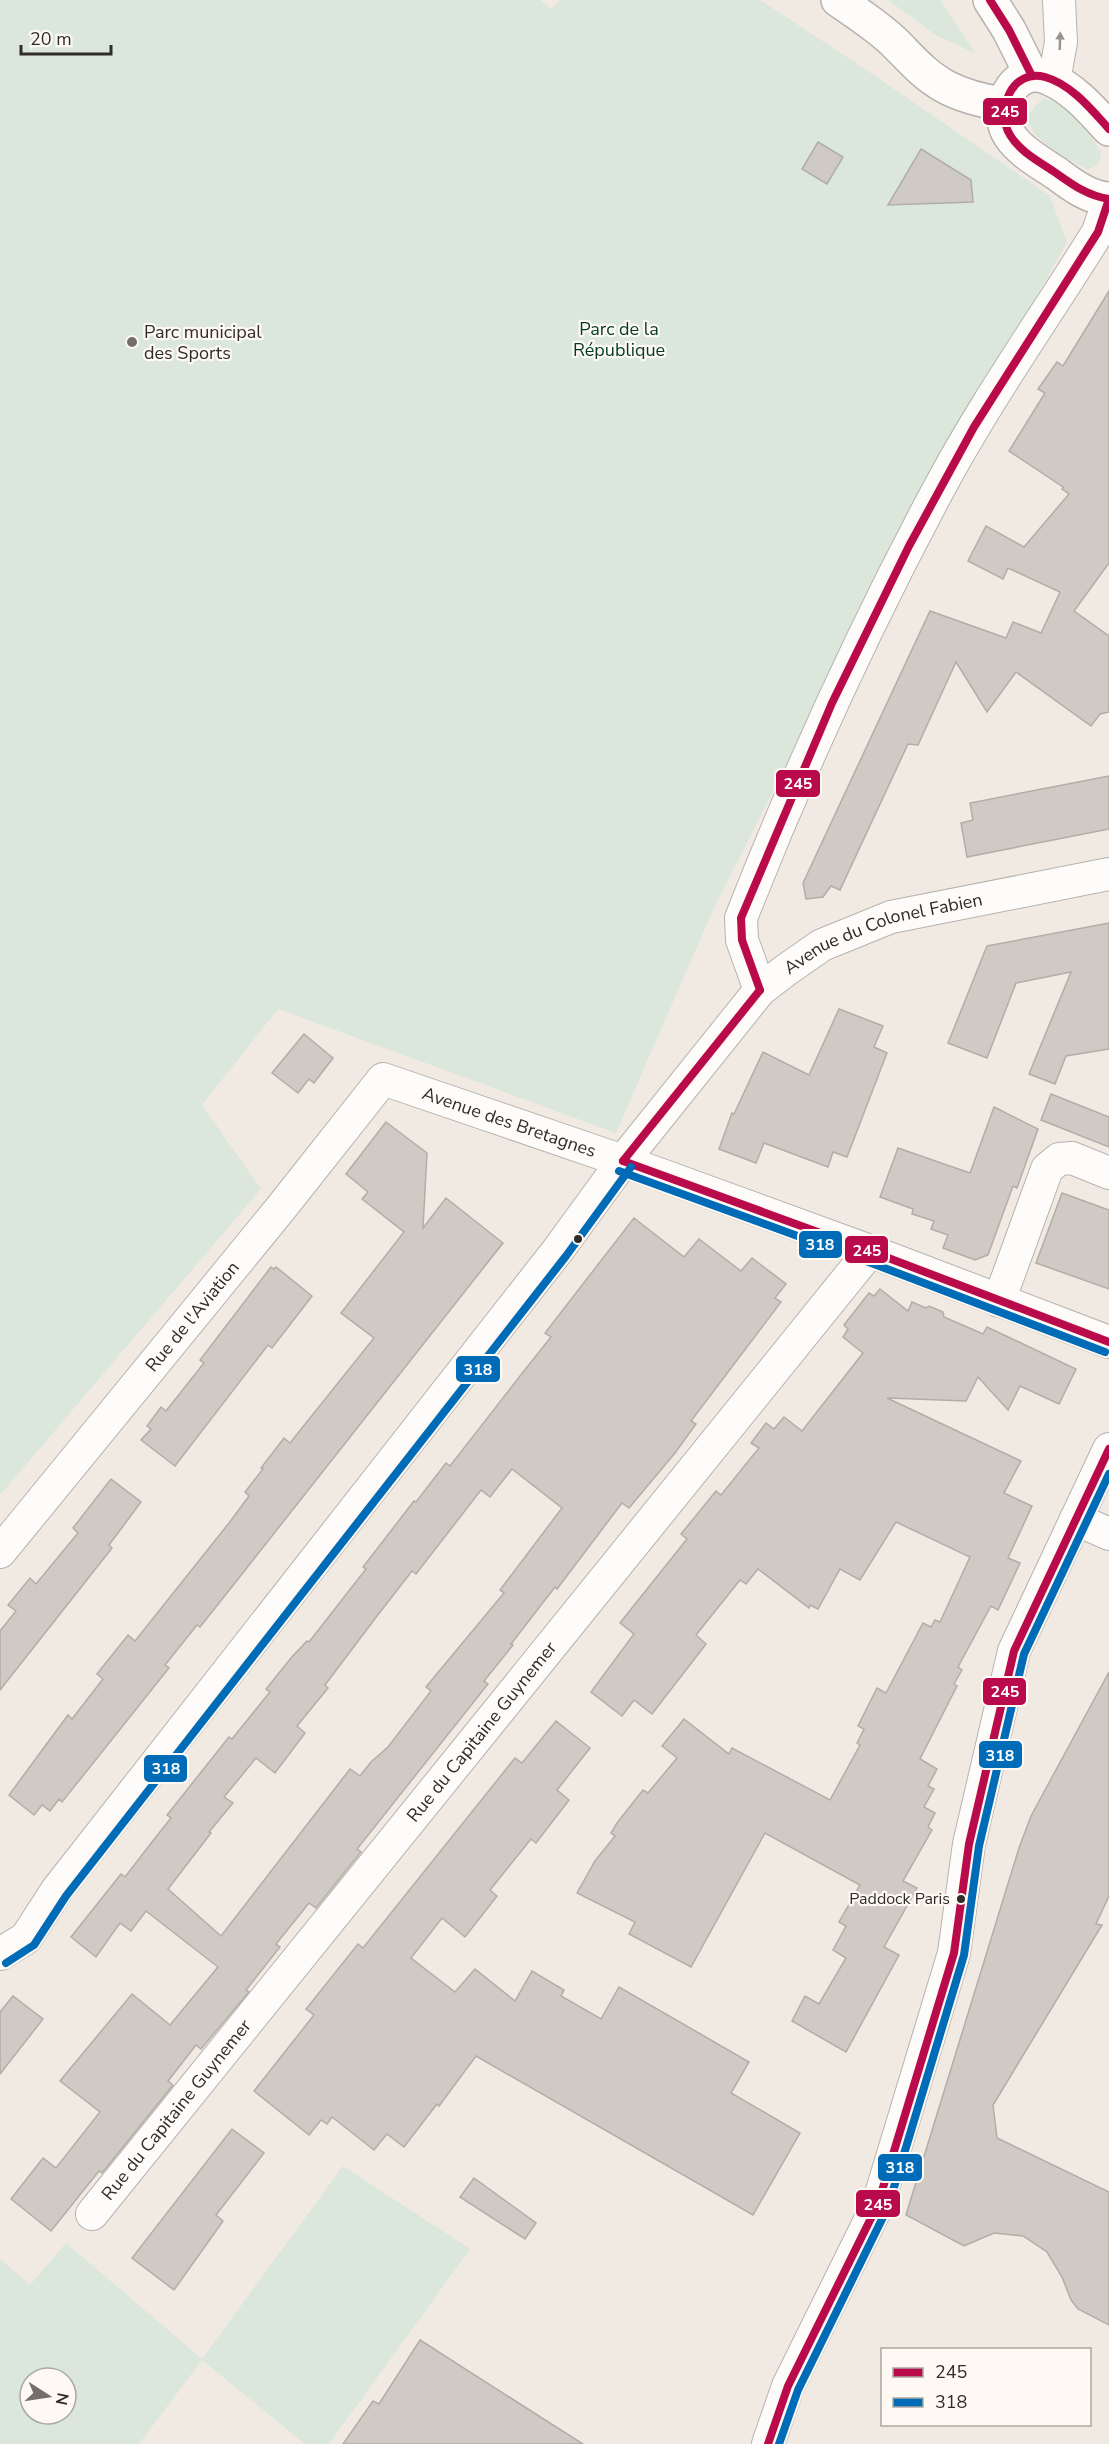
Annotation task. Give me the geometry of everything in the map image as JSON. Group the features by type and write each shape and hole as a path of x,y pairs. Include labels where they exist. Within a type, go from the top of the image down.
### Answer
{"street":[{"path":"838,0 867,19 893,41 920,69 945,87 973,99 1003,104"},
{"path":"990,0 1043,77 1085,102 1109,129"},
{"path":"1043,77 1061,42 1059,0"},
{"path":"760,990 742,940 741,918 814,744 936,493 986,407 1098,232 1109,199 1092,196 1071,184 1015,143 1003,121 1003,104 1020,80 1043,77"},
{"name":"Avenue du Colonel Fabien","path":"0,1954 26,1938 57,1890 558,1250 623,1161 760,990 822,945 891,917 1109,874"},
{"name":"Avenue des Bretagnes","path":"384,1079 623,1161 870,1251 1109,1342"},
{"name":"Rue de l'Aviation","path":"0,1552 384,1079"},
{"path":"999,1301 1047,1169 1059,1160 1072,1158 1109,1173"},
{"name":"Rue du Capitaine Guynemer","path":"92,2214 870,1251"},
{"path":"768,2444 788,2386 878,2204 954,1953 969,1844 1014,1651 1109,1449"},
{"path":"1076,1519 1109,1534"},
{"name":"Avenue du Colonel Fabien","path":"0,1934 57,1890"}],"green space":[{"name":"Parc de la République","path":"0,0 540,0 551,9 560,0 760,0 1050,196 1067,242 903,534 712,912 616,1133 278,1009 202,1105 261,1189 0,1495"},
{"path":"888,0 940,0 975,53 937,36"},
{"path":"1044,99 1063,104 1084,126 1101,152 1099,162 1093,168 1086,169 1051,148 1032,130 1029,120 1032,109"},
{"path":"343,2166 470,2249 329,2444 305,2444 202,2360 139,2444 0,2444 0,2259 30,2285 66,2243 202,2359"}],"building":[{"path":"818,142 843,157 827,184 802,169"},
{"path":"921,149 971,180 973,202 888,205"},
{"path":"1109,291 1109,563 1074,611 1109,636 1109,712 1100,714 1091,726 1016,672 987,712 956,662 918,745 908,744 840,890 831,886 823,897 806,899 803,883 930,611 1006,638 1013,622 1041,633 1060,592 1008,568 1003,579 968,561 986,526 1024,547 1069,494 1062,489 1063,487 1009,451 1045,393 1038,389 1057,362 1063,366"},
{"path":"1109,776 1109,829 967,857 961,823 973,820 970,803"},
{"path":"1109,923 1109,1049 1066,1056 1055,1084 1029,1074 1071,972 1016,983 987,1058 948,1043 987,946"},
{"path":"839,1009 883,1026 874,1047 887,1053 847,1157 833,1152 828,1167 764,1143 756,1163 719,1149 732,1113 734,1114 763,1052 809,1075"},
{"path":"304,1034 333,1058 314,1083 309,1079 298,1093 272,1073"},
{"path":"1051,1094 1109,1117 1109,1147 1041,1120"},
{"path":"994,1107 1038,1129 1017,1188 1013,1186 988,1255 975,1260 943,1248 948,1235 931,1229 934,1221 912,1214 913,1209 880,1197 898,1148 970,1173"},
{"path":"386,1122 427,1153 423,1228 446,1198 503,1243 200,1627 197,1625 165,1665 169,1668 62,1802 59,1799 50,1811 42,1805 34,1815 9,1795 68,1715 72,1719 103,1679 97,1674 128,1635 135,1641 229,1523 249,1496 245,1492 284,1438 290,1443 374,1338 341,1313 404,1232 362,1199 368,1192 346,1174"},
{"path":"1062,1193 1109,1210 1109,1289 1036,1263"},
{"path":"634,1218 684,1257 699,1239 741,1271 752,1258 786,1284 775,1298 781,1302 691,1421 696,1424 675,1453 629,1508 622,1503 557,1589 555,1587 511,1644 513,1645 484,1681 488,1684 357,1849 361,1852 316,1908 309,1903 276,1944 280,1947 246,1990 249,1992 201,2049 196,2045 168,2081 173,2085 102,2173 99,2171 51,2231 11,2199 43,2158 56,2168 100,2112 60,2081 132,1994 170,2025 218,1967 146,1911 131,1931 120,1923 96,1957 71,1937 121,1874 125,1877 171,1818 167,1815 229,1737 232,1739 270,1692 266,1689 291,1658 307,1641 309,1642 366,1569 363,1567 414,1501 416,1502 446,1463 450,1466 551,1337 545,1333","holes":["512,1469 562,1508 500,1590 504,1593 426,1687 431,1691 388,1747 371,1762 360,1776 350,1769 221,1936 168,1889 233,1803 224,1797 256,1758 275,1773 305,1733 297,1726 328,1688 325,1685 412,1571 416,1574 481,1490 490,1497"]},
{"path":"271,1267 274,1269 276,1267 312,1296 272,1348 268,1345 175,1466 141,1440 151,1429 147,1426 161,1407 166,1411 204,1363 200,1360"},
{"path":"880,1289 908,1311 912,1302 926,1308 929,1306 943,1312 944,1317 983,1334 987,1327 1076,1369 1059,1404 1020,1386 1008,1410 978,1377 966,1401 887,1398 1021,1461 1004,1493 1032,1506 1008,1558 1020,1563 998,1610 991,1606 958,1667 962,1670 954,1684 957,1686 920,1759 937,1769 928,1786 934,1789 924,1807 935,1813 928,1827 932,1830 903,1881 917,1888 884,1947 899,1955 846,2052 792,2021 805,1996 819,2004 846,1958 833,1950 846,1926 839,1922 860,1885 765,1833 691,1967 629,1934 635,1922 577,1893 595,1861 615,1836 611,1833 617,1823 643,1790 648,1793 677,1758 662,1746 684,1719 729,1754 732,1748 830,1800 860,1745 857,1743 864,1729 858,1726 877,1688 886,1693 923,1623 931,1627 935,1620 940,1622 970,1557 896,1522 860,1580 840,1569 818,1609 810,1605 809,1608 758,1569 746,1584 740,1580 696,1635 706,1644 652,1714 634,1700 622,1716 591,1692 634,1634 620,1623 687,1539 681,1534 716,1491 721,1495 759,1448 751,1443 766,1423 774,1429 784,1417 802,1431 863,1353 843,1337 848,1329 844,1325 869,1293 874,1296"},
{"path":"111,1479 141,1502 109,1545 112,1548 0,1690 0,1631 16,1611 8,1605 30,1578 36,1584 78,1533 73,1528"},
{"path":"1109,1672 1109,1896 1096,1924 1102,1925 993,2105 997,2138 1109,2192 1109,2325 1078,2309 1071,2300 1062,2277 1047,2252 1023,2236 994,2233 964,2246 906,2215 1019,1848 1031,1816"},
{"path":"556,1721 590,1748 557,1790 569,1800 536,1843 531,1839 490,1890 497,1896 465,1937 442,1918 411,1958 455,1992 475,1969 515,2001 532,1971 564,1990 561,1996 601,2019 619,1987 749,2062 731,2093 800,2133 753,2215 476,2056 439,2106 437,2104 404,2147 387,2134 374,2150 332,2117 327,2124 321,2120 309,2135 254,2091 314,2015 306,2009 358,1944 363,1948 515,1758 522,1763"},
{"path":"13,1996 43,2019 0,2074 0,2012"},
{"path":"232,2129 264,2153 216,2215 223,2221 174,2290 132,2258"},
{"path":"474,2178 536,2223 525,2239 460,2197"},
{"path":"420,2340 583,2444 343,2444 373,2401 379,2404"}],"transit line":[{"name":"245","path":"990,0 1009,30 1031,74"},
{"name":"245","path":"1109,129 1088,106 1055,80 1033,76 1015,85 1009,93 1006,103 1006,125 1019,147 1087,193 1109,199"},
{"name":"245","path":"760,990 742,940 741,918 832,703 909,546 974,427 1098,232 1109,199"},
{"name":"245","path":"623,1161 760,990"},
{"name":"245","path":"623,1161 870,1251 1109,1342"},
{"name":"318","path":"6,1963 34,1945 66,1896 566,1256 631,1167"},
{"name":"318","path":"619,1171 866,1261 1105,1352"},
{"name":"245","path":"768,2444 788,2386 878,2204 954,1953 969,1844 1014,1651 1109,1449"},
{"name":"318","path":"779,2444 798,2390 888,2207 964,1955 979,1846 1024,1654 1109,1474"}],"place":[{"name":"Parc municipal des Sports","path":"132,342"},
{"name":"Paddock Paris","path":"961,1899"}]}
